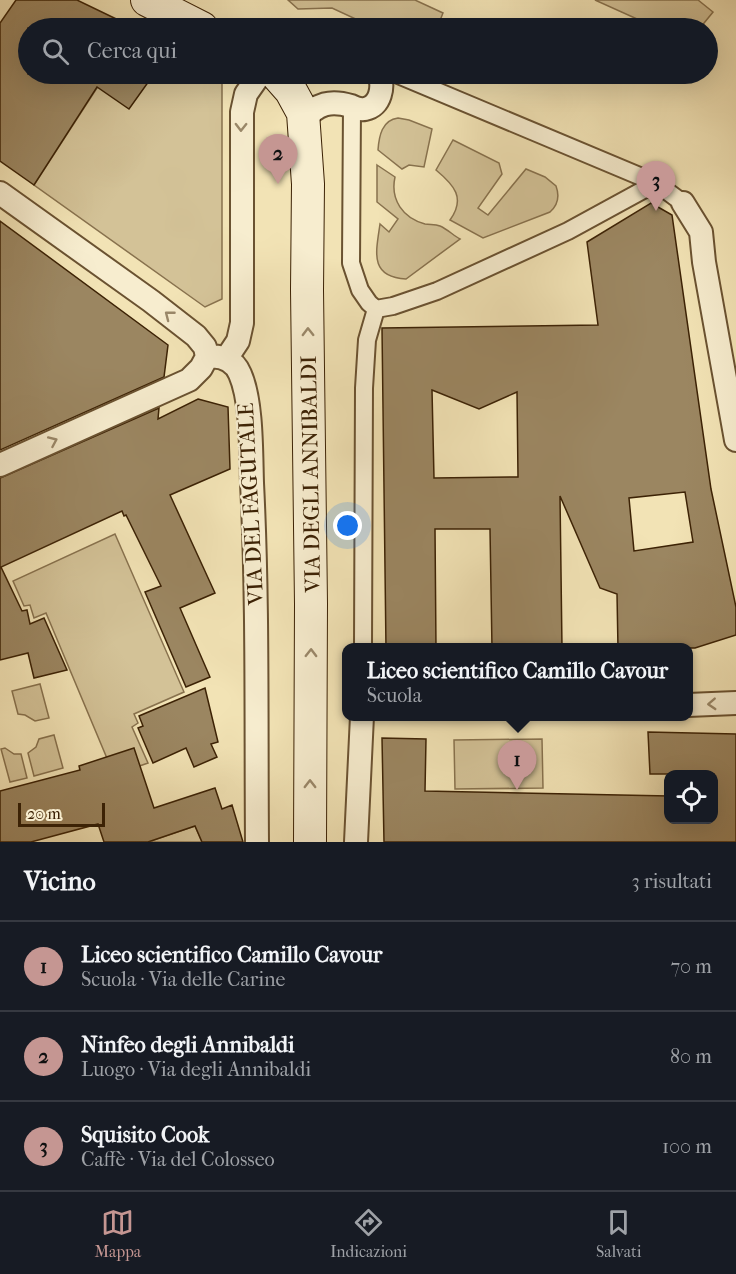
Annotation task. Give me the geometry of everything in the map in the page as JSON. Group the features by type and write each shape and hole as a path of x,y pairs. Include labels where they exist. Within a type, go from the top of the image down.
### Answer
{"main road":[{"path":"147,0 182,18"},
{"path":"285,84 291,91 302,114"},
{"name":"VIA DEGLI ANNIBALDI","path":"302,114 308,184 310,842"}],"street":[{"path":"0,465 189,380 201,368 238,341 242,323 242,112 246,94 253,84"},
{"path":"302,114 326,103 338,102 356,108 370,107 379,98 382,84"},
{"path":"420,84 656,183 683,203 701,232 704,262 736,440"},
{"path":"356,108 351,263 360,290 376,309"},
{"path":"376,309 393,306 437,291 568,231 656,183"},
{"name":"VIA DEL FAGUTALE","path":"0,193 196,336 217,358 237,368 242,380 249,433 254,534 257,842"},
{"path":"363,643 364,388 367,340 376,309"},
{"path":"693,705 736,702"},
{"path":"356,842 362,721"}],"shaded area":[{"path":"288,0 415,0 443,13 441,18 354,18 332,8 298,9"},
{"path":"595,0 698,0 713,12 708,18 635,18"},
{"path":"100,84 222,84 222,299 205,307 34,185"},
{"path":"398,118 432,129 424,167 409,165 402,169 378,150 385,125"},
{"path":"453,140 499,163 502,174 478,208 488,215 526,169 545,177 556,186 558,200 555,207 550,212 483,238 450,220 457,205 456,192 436,170"},
{"path":"377,165 395,177 394,193 405,213 425,224 440,226 460,239 406,279 386,274 380,268 378,261 377,244 380,224 389,232 398,219 377,202"},
{"path":"115,534 184,692 134,714 138,723 132,727 148,763 114,775 46,613 34,618 30,605 24,606 13,581"},
{"path":"40,684 49,718 35,721 18,714 12,691"},
{"path":"54,735 63,768 34,776 28,753 36,747 39,739"},
{"path":"542,739 543,788 455,789 454,740"},
{"path":"5,748 14,754 21,754 27,778 10,782 1,749"},
{"path":"195,826 202,842 148,842"}],"building":[{"path":"16,0 77,0 114,18 18,18 18,84 147,84 129,109 97,87 34,185 0,161 0,23"},
{"path":"651,203 672,215 711,489 736,607 736,635 695,648 693,648 693,643 618,643 617,594 600,588 560,496 562,643 492,643 490,529 435,529 436,643 386,643 382,328 598,325 587,242","holes":["432,390 479,409 517,392 518,477 434,478","685,492 693,542 634,551 629,498"]},
{"path":"0,221 168,345 164,377 0,450"},
{"path":"198,399 228,407 230,469 170,495 215,593 180,608 210,677 186,687 145,592 161,586 122,511 1,567 22,611 27,610 30,624 44,618 67,670 34,678 28,653 0,660 0,478 159,408 158,419"},
{"path":"205,688 218,742 211,744 217,757 194,767 186,748 153,763 138,728 143,726 139,716"},
{"path":"648,732 736,734 736,842 384,842 382,738 426,739 425,791 664,796 664,824 718,824 718,770 664,770 664,774 650,774"},
{"path":"134,748 154,808 215,788 222,809 232,805 243,842 202,842 195,826 148,842 104,842 98,824 31,842 0,842 0,791 80,770 79,766"}],"place":[{"name":"Ninfeo degli Annibaldi","path":"278,184"},
{"name":"Squisito Cook","path":"656,211"},
{"name":"Liceo scientifico Camillo Cavour","path":"517,790"}]}
